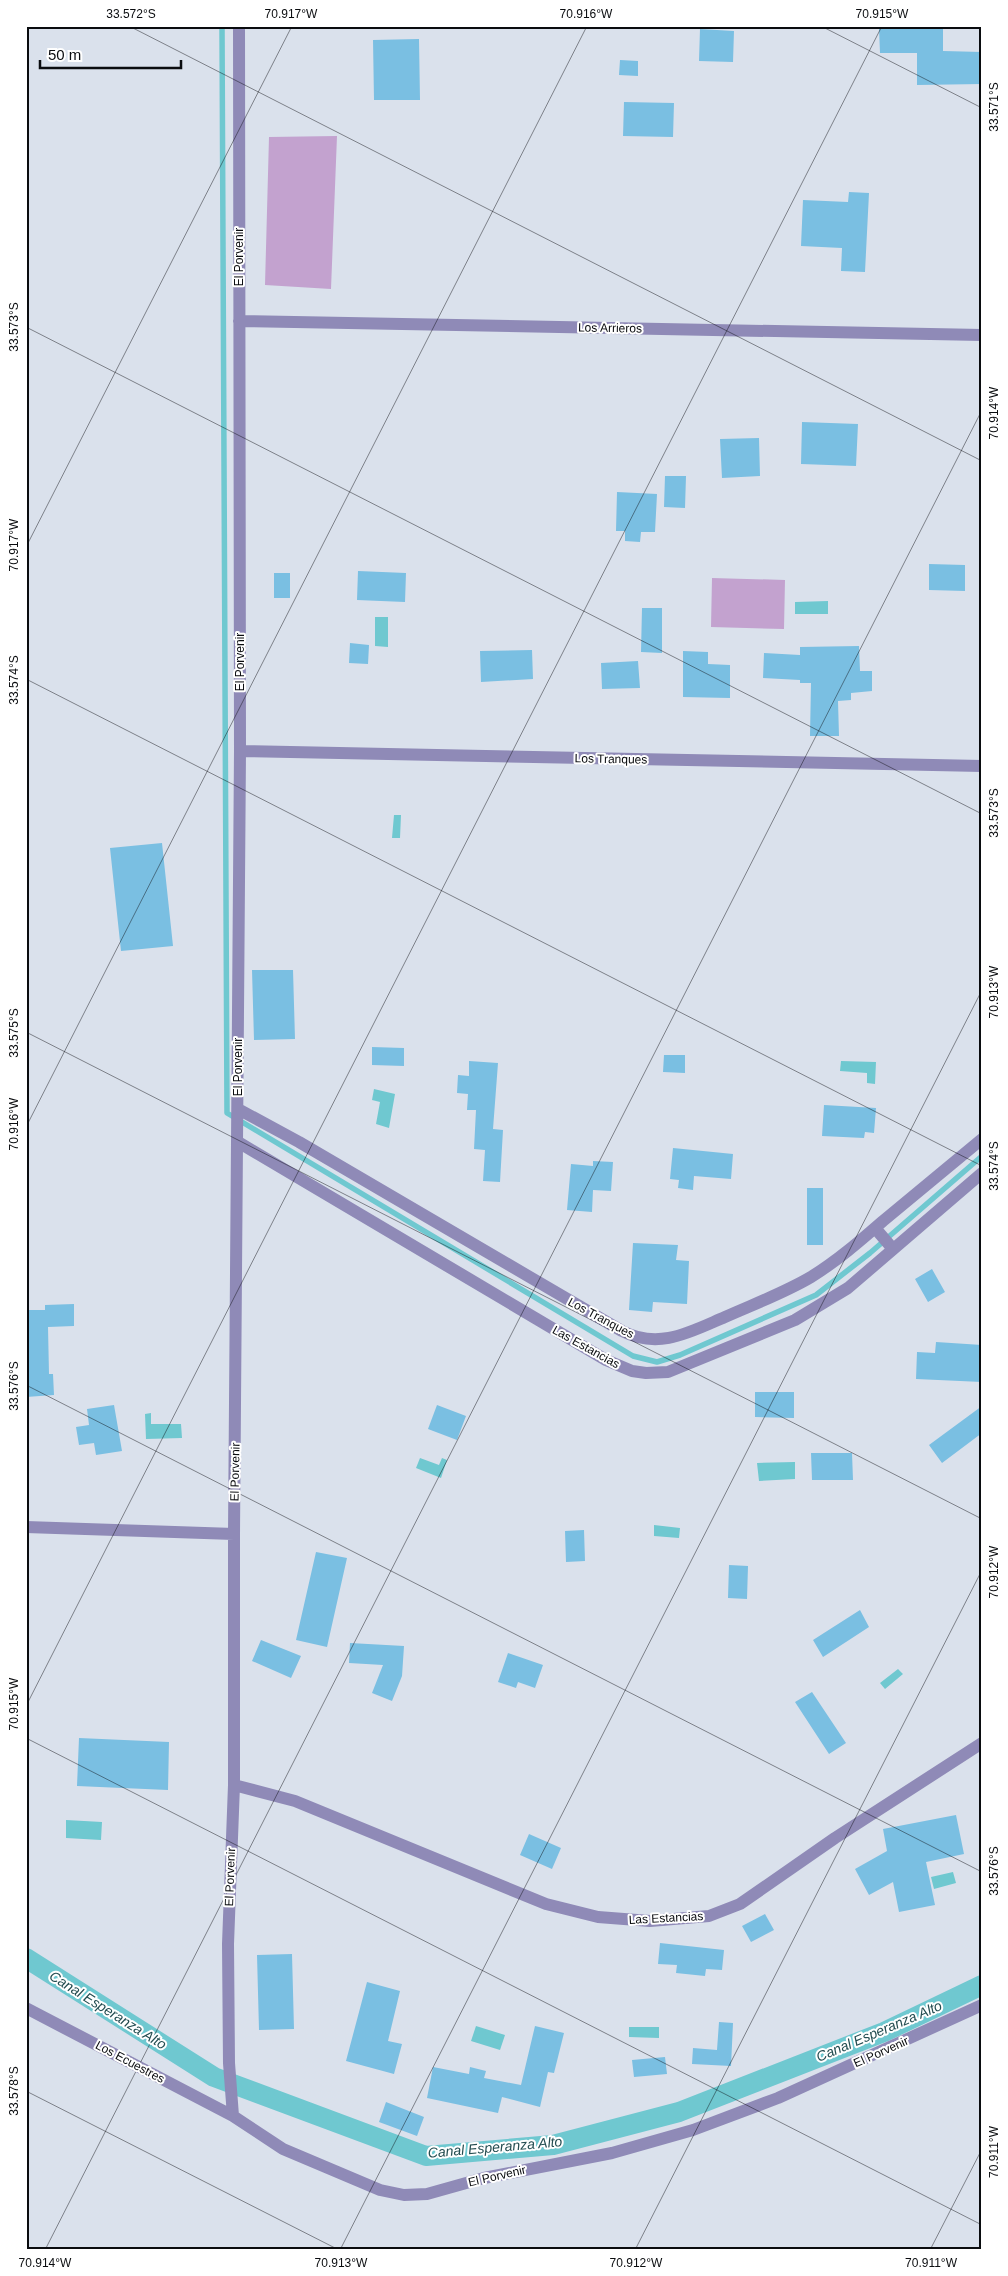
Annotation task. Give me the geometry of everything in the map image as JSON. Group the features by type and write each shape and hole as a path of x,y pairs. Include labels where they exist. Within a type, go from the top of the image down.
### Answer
{"street":[{"name":"El Porvenir","path":"239,26 240,751 238,1142 234,1534 234,1785 228,1944 229,2063 233,2116 283,2149 380,2190 404,2195 428,2194 484,2178 612,2153 693,2130 778,2098 982,2005"},
{"name":"Los Arrieros","path":"239,322 982,335"},
{"name":"Los Tranques","path":"240,751 982,766"},
{"name":"Los Tranques","path":"238,1109 299,1142 613,1327 641,1339 663,1341 680,1336 794,1286 830,1264 982,1139"},
{"name":"Las Estancias","path":"238,1142 598,1355 618,1366 646,1373 679,1369 795,1320 848,1288 982,1173"},
{"path":"875,1228 893,1249"},
{"path":"26,1527 234,1534"},
{"name":"Las Estancias","path":"234,1785 295,1801 546,1904 598,1916 650,1921 709,1916 740,1904 835,1838 982,1743"},
{"name":"Los Ecuestres","path":"26,2008 233,2116"}],"shaded area":[{"path":"337,136 331,289 265,285 269,137"},
{"path":"712,578 785,580 784,629 711,627"}],"water":[{"path":"828,601 828,614 795,614 795,602"},
{"path":"375,617 388,617 388,647 375,646"},
{"path":"394,815 401,815 400,838 392,838"},
{"path":"841,1061 876,1062 875,1084 867,1083 867,1073 840,1071"},
{"path":"374,1089 395,1094 389,1128 376,1124 380,1102 372,1100"},
{"path":"151,1413 151,1424 181,1424 182,1438 146,1439 145,1414"},
{"path":"420,1458 439,1465 442,1458 447,1460 441,1478 416,1468"},
{"path":"795,1462 795,1479 759,1481 757,1463"},
{"path":"654,1525 680,1528 679,1538 654,1536"},
{"path":"898,1669 903,1674 885,1689 880,1683"},
{"path":"66,1820 102,1822 101,1840 66,1838"},
{"path":"953,1872 956,1883 934,1889 931,1877"},
{"path":"476,2026 505,2035 500,2050 471,2041"},
{"path":"629,2027 659,2027 659,2038 629,2037"}],"building":[{"path":"943,26 943,51 982,52 982,84 917,85 917,53 880,53 879,28"},
{"path":"700,29 734,31 733,62 699,61"},
{"path":"419,39 420,100 374,100 373,40"},
{"path":"620,60 638,61 638,76 619,75"},
{"path":"624,102 674,103 673,137 623,136"},
{"path":"849,192 869,193 865,272 841,271 842,248 801,246 803,200 848,202"},
{"path":"802,422 858,424 856,466 801,464"},
{"path":"759,438 760,476 722,478 720,439"},
{"path":"665,476 686,476 685,508 664,507"},
{"path":"617,492 657,494 655,532 641,532 640,542 625,541 625,531 616,531"},
{"path":"929,564 965,565 965,591 929,590"},
{"path":"358,571 406,573 405,602 357,600"},
{"path":"274,573 290,573 290,598 274,598"},
{"path":"642,608 662,608 662,653 641,652"},
{"path":"350,643 369,645 368,664 349,663"},
{"path":"859,646 860,671 872,671 872,691 851,693 851,700 838,701 839,736 810,736 811,683 800,683 800,680 763,678 764,653 800,655 800,647"},
{"path":"532,650 533,679 481,682 480,651"},
{"path":"683,651 708,652 708,664 730,665 730,698 683,697"},
{"path":"638,661 640,688 602,689 601,663"},
{"path":"162,843 173,946 121,951 110,848"},
{"path":"252,970 293,970 295,1039 254,1040"},
{"path":"372,1047 404,1048 404,1066 372,1065"},
{"path":"664,1055 685,1055 685,1073 663,1072"},
{"path":"469,1061 498,1063 493,1129 503,1130 500,1182 483,1181 485,1150 474,1149 476,1110 467,1110 468,1094 457,1093 458,1075 469,1076"},
{"path":"824,1105 876,1108 874,1133 865,1132 864,1138 822,1136"},
{"path":"673,1148 733,1154 731,1179 694,1176 693,1190 678,1188 679,1180 670,1179"},
{"path":"593,1161 613,1162 611,1191 593,1190 592,1212 567,1210 571,1164 593,1166"},
{"path":"807,1188 823,1188 823,1245 807,1245"},
{"path":"633,1243 678,1245 676,1260 689,1261 687,1304 653,1302 652,1312 629,1310"},
{"path":"932,1269 945,1292 928,1302 915,1279"},
{"path":"74,1304 74,1326 48,1327 49,1374 53,1374 54,1395 26,1397 26,1310 45,1310 45,1305"},
{"path":"936,1342 982,1345 982,1382 916,1379 917,1352 935,1353"},
{"path":"755,1392 794,1392 794,1418 755,1417"},
{"path":"114,1405 122,1451 96,1455 94,1443 79,1445 76,1427 89,1425 87,1409"},
{"path":"437,1405 466,1416 457,1440 428,1429"},
{"path":"982,1406 982,1433 942,1463 929,1445"},
{"path":"811,1453 852,1453 853,1480 812,1480"},
{"path":"584,1530 585,1561 566,1562 565,1531"},
{"path":"316,1552 347,1558 327,1647 296,1640"},
{"path":"729,1565 748,1566 747,1599 728,1598"},
{"path":"860,1610 869,1627 823,1657 813,1640"},
{"path":"261,1640 301,1656 291,1678 252,1661"},
{"path":"350,1643 404,1646 402,1676 392,1701 372,1693 383,1665 349,1663"},
{"path":"508,1653 543,1665 535,1688 518,1682 516,1688 498,1682"},
{"path":"812,1692 846,1743 829,1754 795,1702"},
{"path":"79,1738 169,1742 168,1790 77,1786"},
{"path":"956,1815 964,1854 926,1862 935,1905 899,1912 893,1882 869,1895 855,1869 887,1851 883,1829"},
{"path":"529,1834 561,1848 552,1869 520,1855"},
{"path":"765,1914 774,1930 751,1942 742,1926"},
{"path":"660,1943 724,1950 722,1970 706,1969 705,1976 676,1973 677,1965 658,1964"},
{"path":"292,1954 294,2029 259,2030 257,1955"},
{"path":"367,1982 400,1991 388,2041 402,2044 394,2074 346,2061"},
{"path":"719,2022 733,2023 731,2066 692,2064 693,2048 717,2050"},
{"path":"535,2026 564,2033 554,2073 548,2072 540,2107 502,2097 498,2113 427,2098 433,2067 469,2074 470,2067 486,2071 484,2078 521,2085"},
{"path":"665,2057 667,2074 634,2077 632,2060"},
{"path":"386,2102 424,2117 417,2136 379,2122"}],"waterway":[{"path":"222,26 227,1113 633,1356 657,1362 680,1355 816,1295 870,1253 982,1156"},
{"name":"Canal Esperanza Alto","path":"26,1958 214,2077 426,2156 553,2145 679,2112 884,2032 982,1985"}]}
